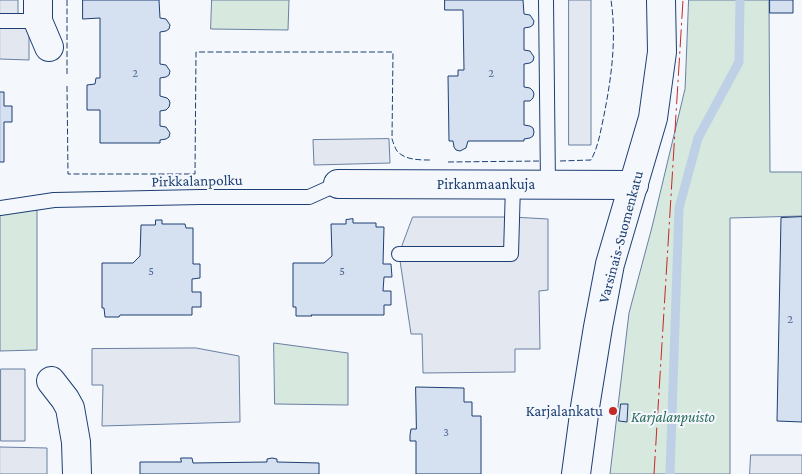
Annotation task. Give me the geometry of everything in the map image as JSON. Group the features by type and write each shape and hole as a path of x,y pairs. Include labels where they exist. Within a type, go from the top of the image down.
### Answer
{"street":[{"name":"Varsinais-Suomenkatu","path":"576,474 584,407 609,273 653,118 662,52 661,0"},
{"path":"38,10 49,47"},
{"name":"Pirkanmaankuja","path":"338,184 634,185"},
{"path":"51,381 70,408 76,442 77,474"}],"lane":[{"path":"546,0 548,185"},
{"path":"0,21 38,10"},
{"name":"Pirkkalanpolku","path":"0,208 54,200 310,197 338,184"},
{"path":"400,254 511,254 512,185"}],"green space":[{"path":"212,0 289,0 288,30 211,29"},
{"name":"Karjalanpuisto","path":"689,0 769,0 770,172 802,172 802,216 730,218 730,474 610,474 629,313 685,89"},
{"path":"37,210 37,350 0,351 0,214"},
{"path":"274,343 348,353 348,405 275,404"}],"shaded area":[{"path":"0,0 18,0 18,21 29,21 29,60 0,59"},
{"path":"569,0 591,0 591,145 569,145"},
{"path":"389,139 390,163 314,165 313,140"},
{"path":"413,217 548,219 548,290 539,291 540,349 515,349 515,372 423,373 422,334 411,334 399,254"},
{"path":"196,348 239,356 240,422 102,426 103,385 92,385 92,349"},
{"path":"1,369 25,369 25,441 1,441"},
{"path":"0,447 47,448 47,474 0,474"},
{"path":"751,455 802,455 802,474 750,474"}],"building":[{"path":"83,0 159,0 160,18 166,19 170,25 169,29 160,32 160,64 166,65 170,71 169,75 160,78 160,96 167,98 170,103 166,110 160,111 160,126 166,127 170,133 169,137 160,140 160,143 100,143 100,110 87,110 87,85 95,84 96,78 100,78 100,18 83,19"},
{"path":"445,0 523,0 524,14 530,15 534,21 533,25 524,28 524,50 530,51 534,57 533,61 524,64 524,87 530,88 534,94 530,101 524,101 524,125 533,128 534,132 530,138 524,139 524,141 468,141 466,148 460,151 456,150 453,141 449,141 448,76 458,76 458,70 464,70 463,10 445,10"},
{"path":"770,0 793,0 793,13 770,13"},
{"path":"0,92 4,92 4,106 12,106 12,122 4,122 4,162 0,162"},
{"path":"802,217 802,422 777,421 781,218"},
{"path":"353,219 353,223 376,223 376,227 384,227 383,264 391,264 392,277 384,277 383,291 391,291 391,305 384,305 384,315 296,316 296,307 293,307 293,263 324,263 332,256 331,224 346,224 346,220"},
{"path":"156,220 162,220 162,224 185,224 186,228 193,228 193,264 200,264 200,278 192,279 192,292 201,292 201,307 192,307 192,315 120,315 119,317 105,317 104,308 102,308 102,263 133,263 140,256 141,225 155,225"},
{"path":"416,387 464,388 464,402 472,402 472,416 481,416 481,474 416,474 416,441 410,441 410,435 411,429 416,429"},
{"path":"621,404 628,404 627,422 619,421"},
{"path":"181,458 192,458 193,463 267,462 267,459 272,458 277,459 277,462 319,463 319,474 140,474 140,462 181,462"}],"waterway":[{"path":"670,474 679,208 698,138 739,62 740,0"}],"fence":[{"path":"67,0 67,74"},
{"path":"560,161 591,160 597,145 611,75 613,45 611,0"},
{"path":"67,86 68,174 195,174 196,52 393,52 392,140 400,154 412,159 430,160"},
{"path":"448,162 541,161"}],"power":[{"path":"654,474 683,0"}],"place":[{"name":"Karjalankatu","path":"613,411"}]}
